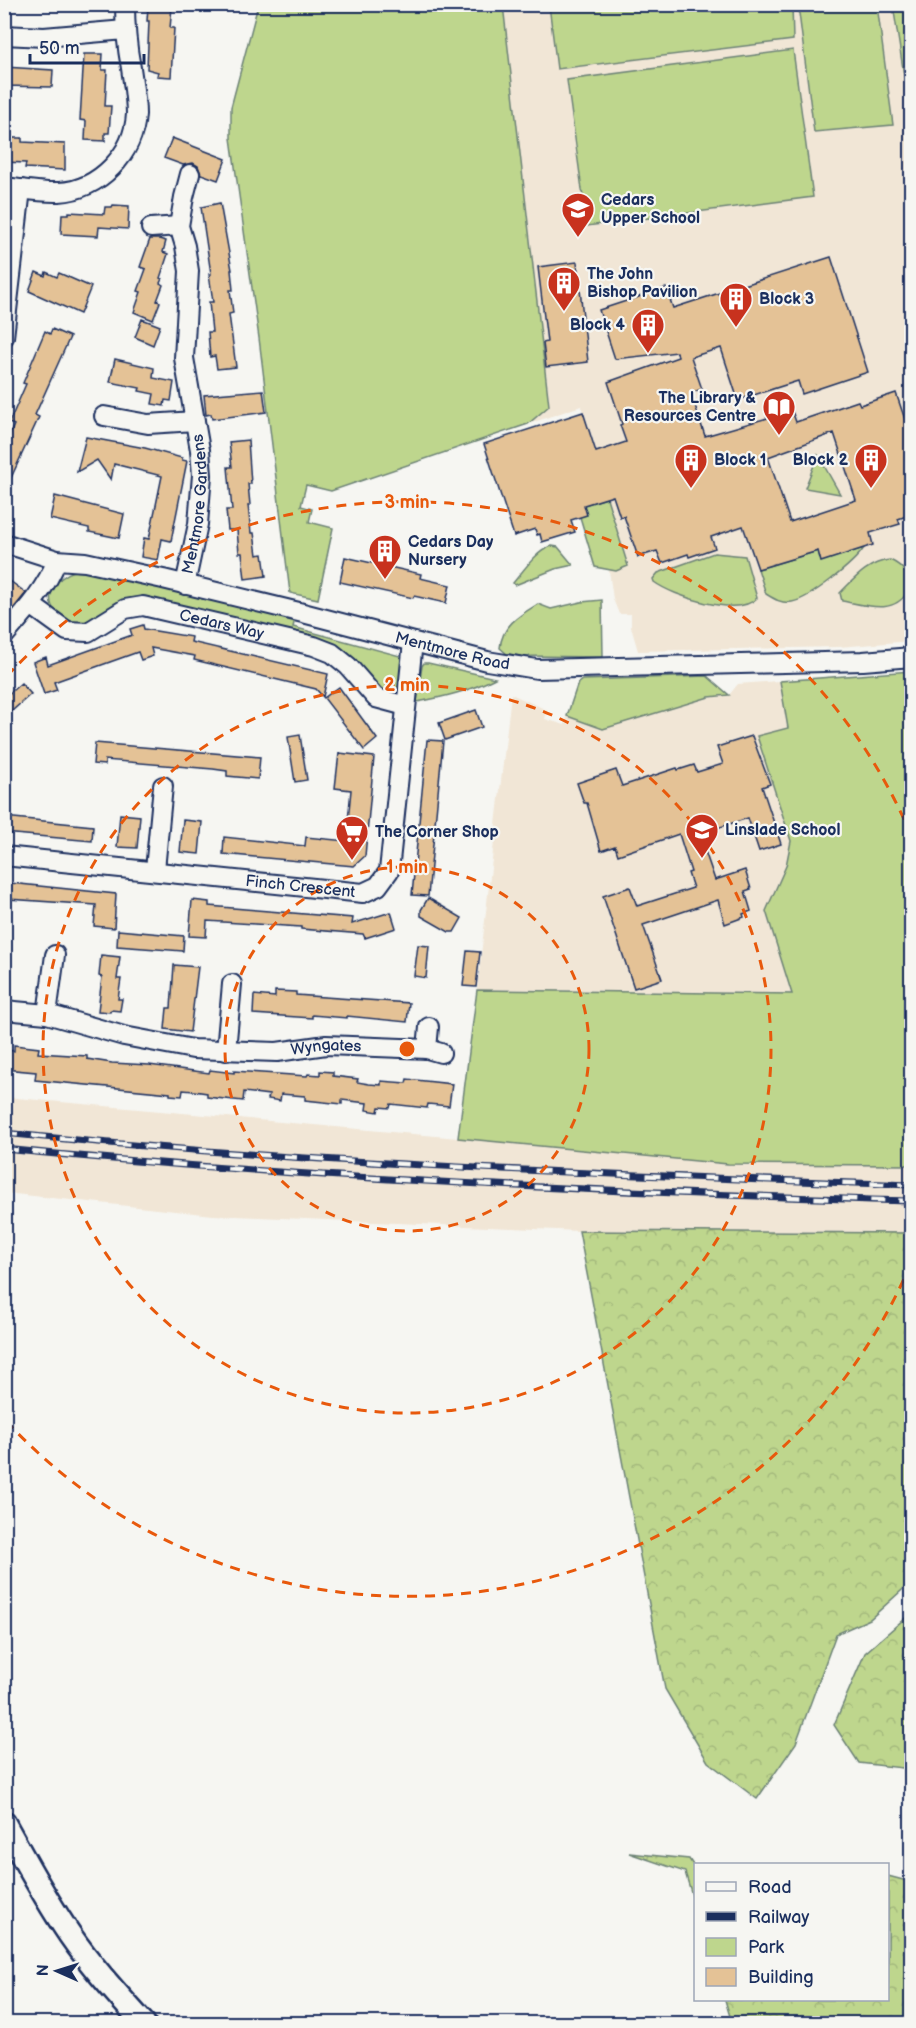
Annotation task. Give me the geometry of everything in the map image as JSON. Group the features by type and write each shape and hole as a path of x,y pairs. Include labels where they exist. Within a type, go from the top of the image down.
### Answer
{"street":[{"path":"4,337 13,188 59,192 83,188 103,176 129,142 136,115 125,30 125,4"},
{"path":"4,35 44,37 125,30"},
{"name":"Mentmore Gardens","path":"184,585 201,500 200,450 184,358 189,271 186,246 179,226 183,197 190,174"},
{"path":"151,228 179,226"},
{"name":"Mentmore Gardens","path":"104,416 148,424 195,421"},
{"name":"Mentmore Road","path":"4,543 57,560 86,562 487,661 537,669 863,661 912,657"},
{"path":"4,636 31,605 53,571 57,560"},
{"name":"Cedars Way","path":"31,605 67,631 88,632 125,609 143,606 314,646 332,652 376,698 406,706"},
{"name":"Finch Crescent","path":"4,856 363,893 378,886 389,871 413,642"},
{"path":"155,870 163,786"},
{"path":"47,1014 55,955"},
{"path":"225,1051 232,984"},
{"name":"Wyngates","path":"4,1010 47,1014 124,1036 193,1049 225,1051 277,1052 326,1045 434,1051 429,1027"},
{"path":"4,1823 35,1881 70,1935 106,1982 144,2024"}],"shaded area":[{"name":"Cedars Upper School","path":"258,5 893,5 912,120 911,641 839,647 638,651 631,627 631,614 619,614 613,599 599,500 607,498 596,451 581,406 331,491 306,485 301,506 312,509 309,522 333,528 318,599 290,593 259,338 231,138 231,107"},
{"name":"Linslade School","path":"911,671 793,994 477,990 511,694 547,710 545,719 565,725 567,716 603,729 709,697 729,695 738,684"},
{"path":"5,1097 728,1164 911,1165 912,1233 579,1231 213,1215 5,1193"}],"green space":[{"path":"258,5 503,5 549,406 528,424 331,491 306,485 301,506 312,509 309,522 333,528 318,599 290,593 259,338 231,138 231,107"},
{"path":"549,5 792,5 793,40 557,69"},
{"path":"798,5 877,5 893,125 814,132"},
{"path":"893,5 911,5 911,120"},
{"path":"793,50 813,197 587,226 567,80"},
{"path":"818,455 840,494 805,488"},
{"path":"607,498 628,566 616,571 595,567 580,517 584,505"},
{"path":"552,546 558,547 573,565 555,569 515,585 513,583 536,556"},
{"path":"864,548 831,580 800,599 785,602 766,594 758,569 818,551 821,561"},
{"path":"714,553 745,556 757,598 748,604 736,606 706,603 675,593 654,582 653,579 658,573"},
{"path":"890,560 903,569 907,576 908,591 902,599 895,604 878,607 842,601 840,593 857,576 868,567"},
{"path":"83,569 295,619 293,627 400,656 403,668 400,687 388,694 379,692 353,663 152,600 91,625 72,628 56,614 51,604 52,590 62,578"},
{"path":"602,600 603,657 520,656 507,654 500,648 501,640 508,627 538,604 551,609"},
{"path":"424,663 495,678 457,693 417,702"},
{"path":"911,671 911,1165 728,1164 458,1138 477,990 792,994 766,911 786,866 791,841 757,736 788,728 780,681"},
{"path":"707,676 729,695 709,697 603,729 567,716 578,683 582,680"},
{"path":"579,1231 911,1233 911,1582 870,1619 836,1634 796,1743 757,1799 708,1762 665,1689"},
{"path":"911,1613 911,1769 859,1763 834,1725 865,1653"},
{"path":"629,1853 689,1859 694,1866 694,1902 685,1872"},
{"path":"889,1876 911,1880 911,2023 732,2023 725,2001 889,2001"}],"building":[{"path":"148,6 172,7 170,28 174,28 171,77 157,76 158,72 147,69"},
{"path":"84,54 103,54 102,70 107,70 105,106 111,106 109,133 105,133 105,141 85,140 86,121 80,120"},
{"path":"4,67 53,70 52,87 4,86"},
{"path":"5,138 22,138 22,142 65,144 65,170 25,168 26,163 4,162"},
{"path":"172,138 226,159 218,180 201,174 198,166 193,163 183,165 164,158"},
{"path":"220,203 232,270 233,290 230,290 233,313 229,314 236,367 217,369 215,356 210,357 208,332 212,332 209,302 213,302 201,207"},
{"path":"129,206 128,229 99,227 98,236 61,234 62,214 69,214 69,212 104,214 105,207"},
{"path":"150,239 166,241 163,252 168,254 160,278 162,279 160,283 163,285 157,301 160,302 153,320 134,312 146,269 140,267"},
{"path":"831,257 868,372 802,394 798,381 738,400 721,348 691,357 702,389 691,393 705,436 792,411 796,422 858,401 860,405 896,393 912,440 912,514 898,519 900,524 870,533 873,545 821,562 818,551 758,569 743,526 711,537 715,548 689,557 688,554 662,563 657,551 638,557 624,516 620,517 613,496 584,505 587,515 571,520 575,532 542,542 540,534 537,535 535,529 514,536 484,444 583,412 596,452 626,442 608,382 678,357 677,352 615,359 599,310 666,288 673,308","holes":["834,433 856,500 790,522 768,457"]},
{"name":"The John Bishop Pavilion","path":"577,262 588,362 546,367 543,343 547,342 538,267"},
{"path":"36,272 45,276 46,272 57,277 59,273 91,287 80,314 29,291"},
{"path":"142,319 160,326 153,345 135,337"},
{"path":"52,329 70,337 35,415 39,417 4,493 4,447 14,425 9,423 45,331 50,334"},
{"path":"115,359 154,368 153,378 174,382 171,401 165,400 164,406 152,404 154,394 139,391 140,388 110,382"},
{"path":"263,390 266,412 212,419 211,414 206,415 204,395"},
{"path":"86,437 145,448 187,461 171,541 162,539 158,560 141,557 144,538 149,539 162,476 114,464 111,480 97,460 77,472"},
{"path":"248,440 251,484 248,484 250,505 248,505 251,533 254,533 257,555 263,554 266,576 245,579 237,530 228,530 226,510 232,510 228,467 232,467 229,442"},
{"path":"55,496 124,514 119,538 89,532 89,528 50,519"},
{"name":"Cedars Day Nursery","path":"345,557 421,574 420,578 450,585 446,603 340,582"},
{"path":"10,581 26,593 13,609 4,603 4,588"},
{"path":"143,625 144,629 192,637 191,642 328,674 323,697 316,689 194,660 195,656 151,648 153,656 141,660 138,652 54,682 57,690 44,694 33,662 46,657 48,665 132,635 130,629"},
{"path":"21,683 31,694 4,718 4,698"},
{"path":"339,687 377,739 364,750 324,698"},
{"path":"476,710 482,727 445,740 439,723"},
{"path":"300,735 307,780 295,782 288,737"},
{"path":"752,736 770,784 762,787 781,844 759,851 748,818 699,834 715,880 745,870 751,889 745,891 751,911 743,914 744,917 725,924 718,900 643,925 662,979 634,988 603,896 630,887 637,906 693,888 688,873 691,872 679,834 618,855 615,846 601,851 587,803 584,803 577,783 616,770 622,786 677,768 678,770 694,765 697,772 723,764 717,747"},
{"path":"427,740 443,741 428,896 412,895"},
{"path":"95,743 260,757 258,779 227,776 227,771 213,769 105,760 105,765 93,764"},
{"path":"339,753 374,757 365,856 354,866 223,854 224,837 305,846 306,837 346,841 351,790 335,788"},
{"path":"120,814 140,816 137,848 117,847"},
{"path":"4,817 93,826 92,841 4,833"},
{"path":"183,820 202,822 199,854 180,852"},
{"path":"10,883 116,894 114,928 94,926 96,905 8,899"},
{"path":"428,898 462,918 454,932 449,932 421,916 421,910"},
{"path":"192,900 209,902 209,906 353,918 352,924 391,912 396,928 365,938 363,934 301,929 301,927 207,921 206,937 189,936"},
{"path":"118,930 184,936 183,951 117,946"},
{"path":"418,945 429,946 426,978 414,976"},
{"path":"467,951 480,952 476,987 463,986"},
{"path":"101,955 120,957 117,979 121,979 118,999 122,999 120,1011 98,1011 102,977 99,976"},
{"path":"174,965 198,967 190,1032 165,1029 167,1008 171,1008"},
{"path":"275,991 296,992 296,995 409,1003 407,1022 347,1016 347,1018 312,1015 312,1018 253,1014 254,995 275,997"},
{"path":"14,1045 39,1048 38,1053 87,1056 87,1059 112,1063 149,1065 209,1073 210,1070 307,1076 308,1074 320,1075 320,1071 333,1072 333,1076 358,1079 357,1082 369,1084 381,1085 381,1081 406,1083 407,1079 452,1084 449,1106 428,1104 427,1108 391,1104 390,1108 379,1107 378,1112 366,1110 367,1103 342,1100 342,1104 305,1100 305,1096 281,1094 280,1101 268,1099 269,1095 244,1092 243,1101 207,1097 207,1093 183,1090 182,1096 170,1095 170,1093 35,1080 36,1072 4,1069 4,1050 14,1051"}],"railway":[{"path":"4,1133 231,1153 458,1167 912,1185"},
{"path":"4,1149 231,1169 458,1183 912,1201"}],"place":[{"name":"Cedars Upper School","path":"578,238"},
{"name":"The John Bishop Pavilion","path":"564,312"},
{"name":"Block 3","path":"736,328"},
{"name":"Block 4","path":"648,354"},
{"name":"The Library & Resources Centre","path":"779,436"},
{"name":"Block 1","path":"691,489"},
{"name":"Block 2","path":"871,489"},
{"name":"Cedars Day Nursery","path":"385,580"},
{"name":"Linslade School","path":"702,859"},
{"name":"The Corner Shop","path":"352,861"}]}
